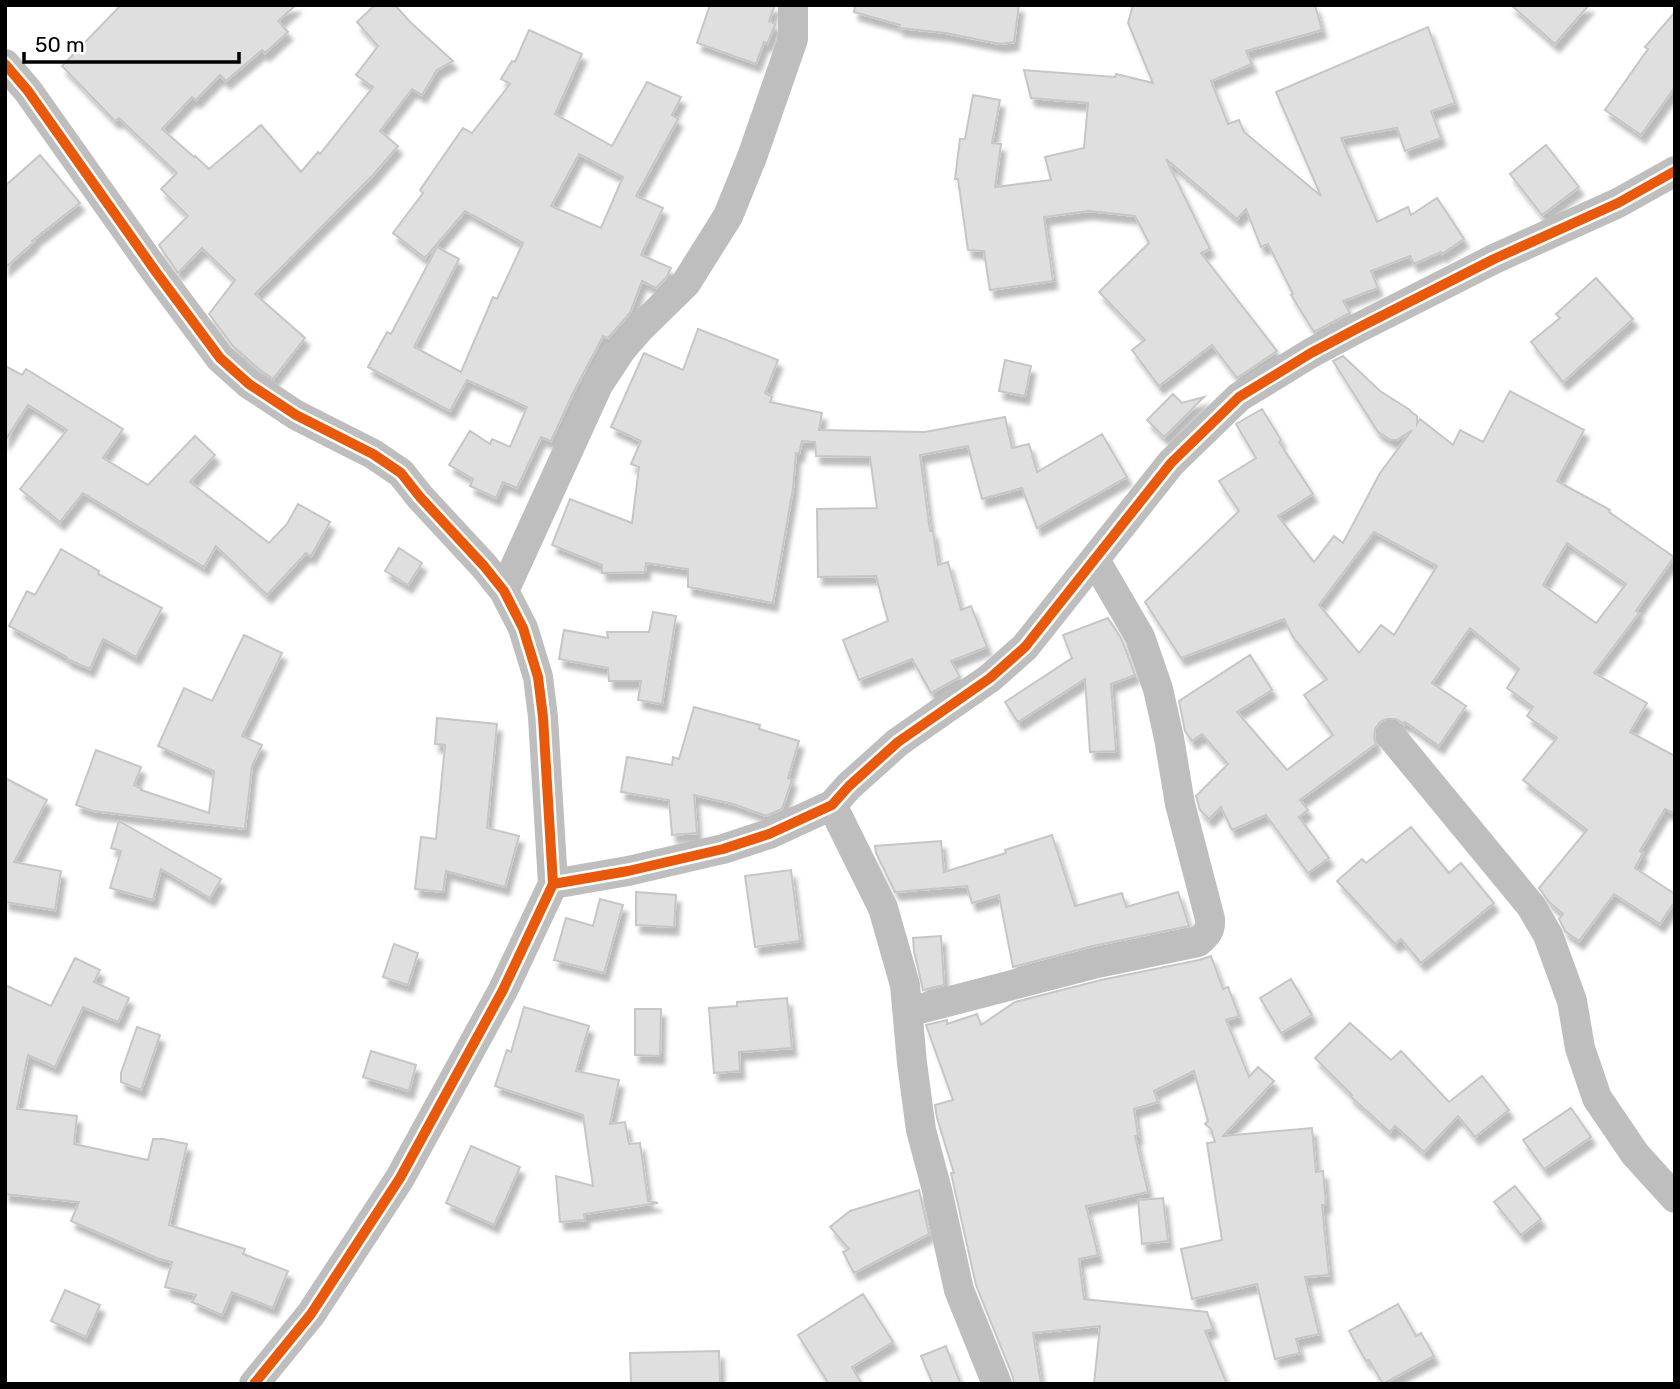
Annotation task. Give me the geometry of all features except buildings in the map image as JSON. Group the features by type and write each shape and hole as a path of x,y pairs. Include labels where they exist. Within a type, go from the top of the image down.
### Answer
{"street":[{"path":"504,591 598,384 640,328 686,284 728,216 752,157 793,39 793,5"},
{"path":"5,64 28,91 220,358 249,384 296,415 373,454 401,473 484,566 504,591 523,628 538,677 544,718 553,884 503,990 400,1178 311,1314 254,1384"},
{"path":"553,884 628,871 723,849 769,834 832,805 898,742 990,678 1025,647 1171,463 1240,397 1356,329 1493,259 1618,203 1675,170"},
{"path":"908,1012 1097,963 1198,942 1210,928 1210,919 1180,804 1158,689 1140,637 1095,560"},
{"path":"1391,736 1531,906 1548,935 1572,1001 1580,1048 1597,1098 1635,1154 1675,1198"},
{"path":"832,805 883,908 905,985 921,1130 959,1290 997,1384"}],"cycle path":[{"path":"5,64 28,91 220,358 249,384 296,415 373,454 401,473 484,566 504,591 523,628 538,677 553,884 503,990 400,1178 311,1314 254,1384"},
{"path":"553,884 628,871 723,849 769,834 832,805 898,742 990,678 1025,647 1171,463 1239,397 1356,329 1494,259 1618,203 1675,171"}]}
